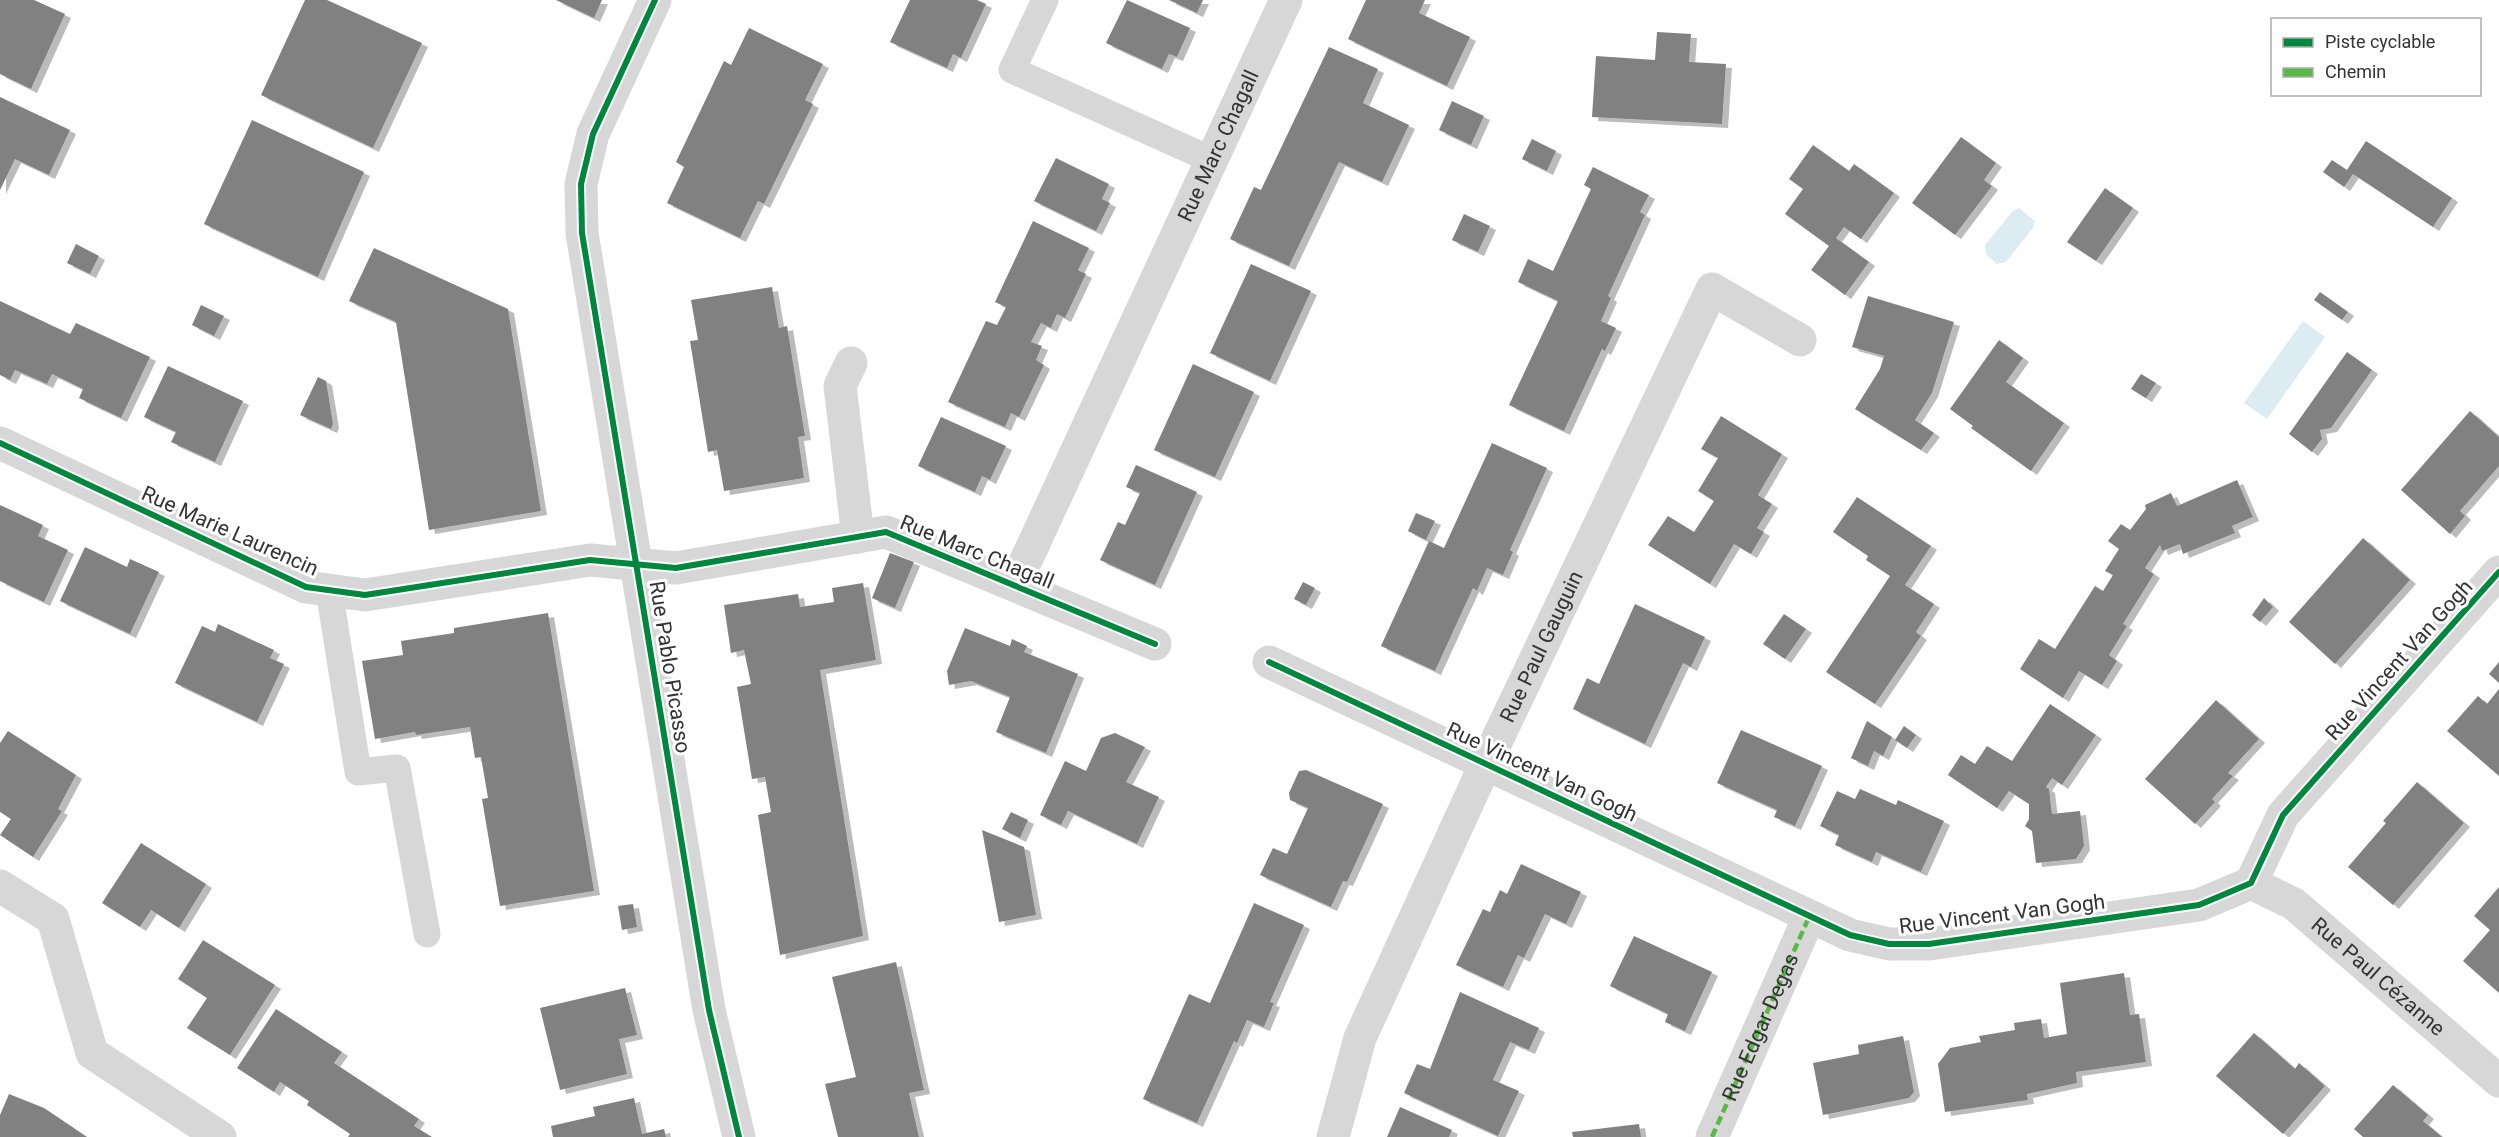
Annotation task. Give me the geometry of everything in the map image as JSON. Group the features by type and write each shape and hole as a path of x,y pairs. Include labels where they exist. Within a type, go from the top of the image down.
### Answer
{"street":[{"name":"Rue Pablo Picasso","path":"655,0 593,134 581,184 582,233 709,1010 739,1137"},
{"name":"Rue Marc Chagall","path":"1015,585 1286,0"},
{"name":"Rue Paul Gauguin","path":"1333,1137 1360,1038 1486,763 1712,289 1800,340"},
{"path":"851,363 840,387 858,537"},
{"name":"Rue Marie Laurencin","path":"0,443 306,587 365,595 590,560 637,564"},
{"name":"Rue Marc Chagall","path":"637,564 676,568 886,532 1155,644"},
{"name":"Rue Vincent Van Gogh","path":"1269,662 1850,935 1880,942 1929,944 2199,905 2251,883 2283,815 2499,572"},
{"name":"Rue Paul Cézanne","path":"2251,883 2294,904 2499,1081"},
{"path":"0,886 53,919 92,1053 220,1137"},
{"name":"Rue Edgar Degas","path":"1712,1137 1809,917"}],"lane":[{"path":"1045,0 1012,70 1212,160"},
{"path":"329,590 358,772 397,768 427,934"}],"shaded area":[{"path":"2019,208 2035,221 2033,228 2006,262 1997,264 1986,254 1985,245 2013,211"},
{"path":"2303,321 2325,337 2267,419 2244,403"}],"building":[{"path":"0,0 34,0 65,14 31,89 0,74"},
{"path":"305,0 327,0 422,43 373,148 261,95"},
{"path":"556,0 602,0 594,18"},
{"path":"910,0 977,0 986,4 961,58 953,54 947,68 890,42"},
{"path":"1127,0 1190,28 1177,57 1169,54 1162,69 1106,43"},
{"path":"1169,0 1203,0 1197,13"},
{"path":"1366,0 1425,0 1419,13 1470,37 1447,86 1348,39"},
{"path":"749,28 823,64 805,100 813,104 764,204 758,201 740,238 667,203 684,167 676,162 724,61 731,65"},
{"path":"1657,32 1691,34 1689,62 1726,64 1722,124 1592,117 1596,56 1655,60"},
{"path":"1329,47 1378,69 1363,103 1409,125 1382,182 1339,162 1289,266 1230,239 1254,187 1261,190"},
{"path":"0,97 70,130 49,175 15,159 0,190"},
{"path":"1452,101 1484,116 1471,145 1439,130"},
{"path":"252,120 364,172 318,277 204,224"},
{"path":"1961,137 1996,163 1984,180 1992,186 1955,235 1912,203"},
{"path":"1532,139 1556,151 1547,171 1522,159"},
{"path":"2366,141 2452,198 2433,227 2353,174 2344,187 2323,172 2332,160 2347,170"},
{"path":"1813,145 1849,171 1854,164 1894,193 1861,239 1844,227 1836,238 1869,262 1845,295 1811,270 1829,246 1785,214 1803,189 1789,179"},
{"path":"1056,158 1109,184 1102,199 1110,203 1096,231 1034,201"},
{"path":"1593,167 1649,195 1640,212 1645,215 1608,296 1611,298 1601,321 1616,328 1605,351 1602,349 1564,431 1509,405 1558,301 1518,282 1528,259 1553,271 1591,189 1584,185"},
{"path":"2105,188 2133,208 2096,261 2067,242"},
{"path":"1464,214 1490,226 1478,252 1452,240"},
{"path":"1033,221 1089,248 1078,270 1086,274 1065,318 1057,314 1051,328 1041,323 1031,342 1042,346 1036,360 1044,365 1019,417 1011,413 1005,427 948,402 986,321 997,325 1006,307 995,302"},
{"path":"76,244 99,256 90,274 67,263"},
{"path":"374,248 508,309 541,511 429,530 396,322 349,301"},
{"path":"1251,264 1311,291 1270,381 1210,353"},
{"path":"772,287 779,328 787,326 805,436 798,437 804,478 724,491 717,450 708,452 690,341 698,340 691,300"},
{"path":"2320,292 2348,312 2342,320 2314,300"},
{"path":"1868,296 1954,322 1932,393 1915,420 1934,433 1921,450 1855,409 1880,369 1884,356 1852,347"},
{"path":"0,301 70,334 76,323 150,357 121,418 79,398 83,389 52,374 47,384 15,370 10,380 0,375"},
{"path":"201,305 224,316 214,336 192,325"},
{"path":"1999,340 2023,358 2006,382 2064,423 2031,471 1971,428 1973,426 1950,409"},
{"path":"2347,352 2372,370 2331,428 2320,430 2322,439 2312,452 2289,434"},
{"path":"1193,364 1254,392 1215,477 1154,450"},
{"path":"168,366 243,401 215,462 171,442 176,432 144,417"},
{"path":"2141,374 2156,383 2146,398 2131,389"},
{"path":"318,377 326,381 333,424 331,429 300,415"},
{"path":"2470,411 2499,437 2499,466 2460,511 2465,516 2450,534 2401,490"},
{"path":"1721,416 1782,454 1758,495 1772,504 1757,528 1764,532 1751,554 1734,544 1710,584 1648,545 1668,516 1694,532 1714,501 1698,491 1718,458 1701,449"},
{"path":"941,417 1006,446 990,480 982,476 975,492 918,466"},
{"path":"1492,443 1547,468 1510,550 1513,552 1503,575 1487,568 1477,591 1473,588 1435,671 1381,646 1429,541 1444,548"},
{"path":"1136,465 1197,492 1155,585 1100,560 1118,522 1125,525 1140,493 1126,487"},
{"path":"2237,480 2253,517 2232,526 2235,533 2183,554 2180,544 2162,551 2160,545 2145,568 2154,574 2123,624 2127,626 2109,655 2117,661 2102,685 2079,671 2063,698 2020,669 2039,639 2055,649 2095,586 2103,591 2113,575 2105,571 2119,549 2108,541 2121,524 2130,530 2146,509 2145,505 2171,493 2177,506"},
{"path":"1857,497 1931,546 1905,585 1934,604 1916,632 1921,636 1875,704 1826,672 1890,576 1866,560 1868,556 1833,532"},
{"path":"0,505 43,525 38,536 68,550 44,602 0,581"},
{"path":"1416,513 1435,521 1426,540 1408,531"},
{"path":"2363,538 2410,580 2335,664 2289,622"},
{"path":"85,547 127,567 130,559 159,572 130,634 60,601"},
{"path":"890,553 914,562 895,608 872,598"},
{"path":"1303,582 1315,588 1306,605 1294,599"},
{"path":"863,583 876,660 820,670 863,936 780,955 758,815 771,812 765,777 752,779 737,687 751,684 744,650 731,653 724,605 798,594 800,607 834,602 832,588"},
{"path":"2264,598 2273,607 2260,622 2252,615"},
{"path":"1635,604 1705,637 1691,667 1683,663 1645,744 1573,709 1587,678 1599,684"},
{"path":"548,613 594,891 500,906 482,799 488,798 481,757 475,758 470,727 416,735 415,732 375,739 362,661 403,655 401,641 454,633 454,628"},
{"path":"1784,614 1806,629 1785,659 1763,644"},
{"path":"218,624 274,650 270,658 284,664 257,722 175,683 202,626 215,632"},
{"path":"965,628 1010,646 1012,639 1027,646 1024,652 1078,674 1046,753 996,732 1010,697 971,681 949,685 947,671"},
{"path":"2499,662 2499,683 2489,674"},
{"path":"2499,689 2499,776 2447,731 2478,696 2487,704"},
{"path":"2216,700 2259,739 2228,773 2233,776 2212,799 2215,802 2195,824 2145,779"},
{"path":"2050,704 2096,735 2062,785 2052,778 2046,787 2049,789 2052,814 2080,811 2084,846 2076,859 2036,863 2032,831 2025,826 2029,819 2029,804 2009,791 1997,808 1948,775 1961,755 1975,764 1987,746 2012,761"},
{"path":"1867,721 1892,737 1883,756 1874,751 1868,766 1851,758"},
{"path":"1904,726 1916,735 1907,748 1895,740"},
{"path":"1741,730 1822,766 1795,826 1774,817 1777,810 1717,783"},
{"path":"8,731 76,775 58,809 62,811 33,857 0,835 11,819 0,812 0,743"},
{"path":"1115,733 1145,747 1126,782 1159,797 1137,844 1068,811 1061,825 1040,815 1065,761 1086,771 1101,738"},
{"path":"1306,770 1383,804 1347,882 1343,881 1331,907 1260,875 1273,848 1287,854 1308,808 1290,800 1289,793 1299,771"},
{"path":"2417,782 2464,823 2393,905 2348,867 2386,823 2383,821"},
{"path":"1860,789 1896,805 1898,800 1944,821 1921,872 1876,852 1872,862 1835,845 1839,835 1820,826 1837,791 1855,799"},
{"path":"1011,812 1028,820 1020,838 1002,829"},
{"path":"982,830 1024,847 1036,915 999,922"},
{"path":"141,843 206,884 179,928 151,910 140,927 102,903"},
{"path":"1521,864 1581,892 1566,924 1545,914 1524,958 1518,955 1503,987 1456,965 1483,909 1490,912 1500,890 1507,894"},
{"path":"2499,887 2499,993 2463,961 2490,930 2474,916"},
{"path":"1254,903 1304,925 1270,1002 1274,1003 1264,1027 1247,1020 1237,1043 1234,1041 1197,1123 1143,1099 1189,994 1210,1003"},
{"path":"633,904 637,927 622,930 618,906"},
{"path":"1634,936 1712,972 1685,1031 1665,1022 1668,1014 1610,986"},
{"path":"203,940 275,985 230,1055 187,1028 207,998 178,979"},
{"path":"896,962 924,1090 909,1093 919,1137 838,1137 825,1084 856,1077 832,977"},
{"path":"2124,973 2130,1015 2139,1014 2146,1062 2076,1072 2077,1083 2027,1094 2028,1100 1945,1112 1938,1064 1950,1048 1981,1042 1979,1036 2015,1030 2014,1023 2041,1019 2044,1038 2067,1034 2060,983"},
{"path":"625,988 637,1035 619,1039 627,1074 560,1090 540,1008"},
{"path":"1460,992 1539,1028 1529,1050 1510,1042 1493,1080 1519,1091 1498,1136 1404,1093 1417,1064 1430,1069"},
{"path":"276,1009 342,1052 334,1063 419,1119 414,1126 432,1137 348,1137 350,1134 307,1105 309,1101 280,1082 274,1092 237,1068"},
{"path":"2254,1033 2295,1069 2299,1063 2325,1086 2283,1134 2216,1076"},
{"path":"1903,1036 1914,1092 1909,1098 1823,1115 1813,1063 1859,1054 1858,1045"},
{"path":"2393,1085 2428,1115 2423,1121 2442,1137 2363,1137 2354,1129"},
{"path":"9,1094 44,1108 87,1137 0,1137 0,1115"},
{"path":"634,1098 642,1134 664,1129 666,1137 553,1137 551,1126 595,1116 593,1107"},
{"path":"1400,1107 1452,1130 1449,1137 1387,1137"},
{"path":"1639,1124 1641,1137 1573,1137 1572,1132"}],"marked path":[{"path":"1712,1137 1809,917"}],"cycle path":[{"path":"655,0 593,134 581,184 582,233 709,1010 739,1137"},
{"path":"0,443 306,587 365,595 590,560 676,568 886,532 1155,644"},
{"path":"1269,662 1850,935 1889,944 1929,944 2199,905 2251,883 2283,815 2499,572"}]}
